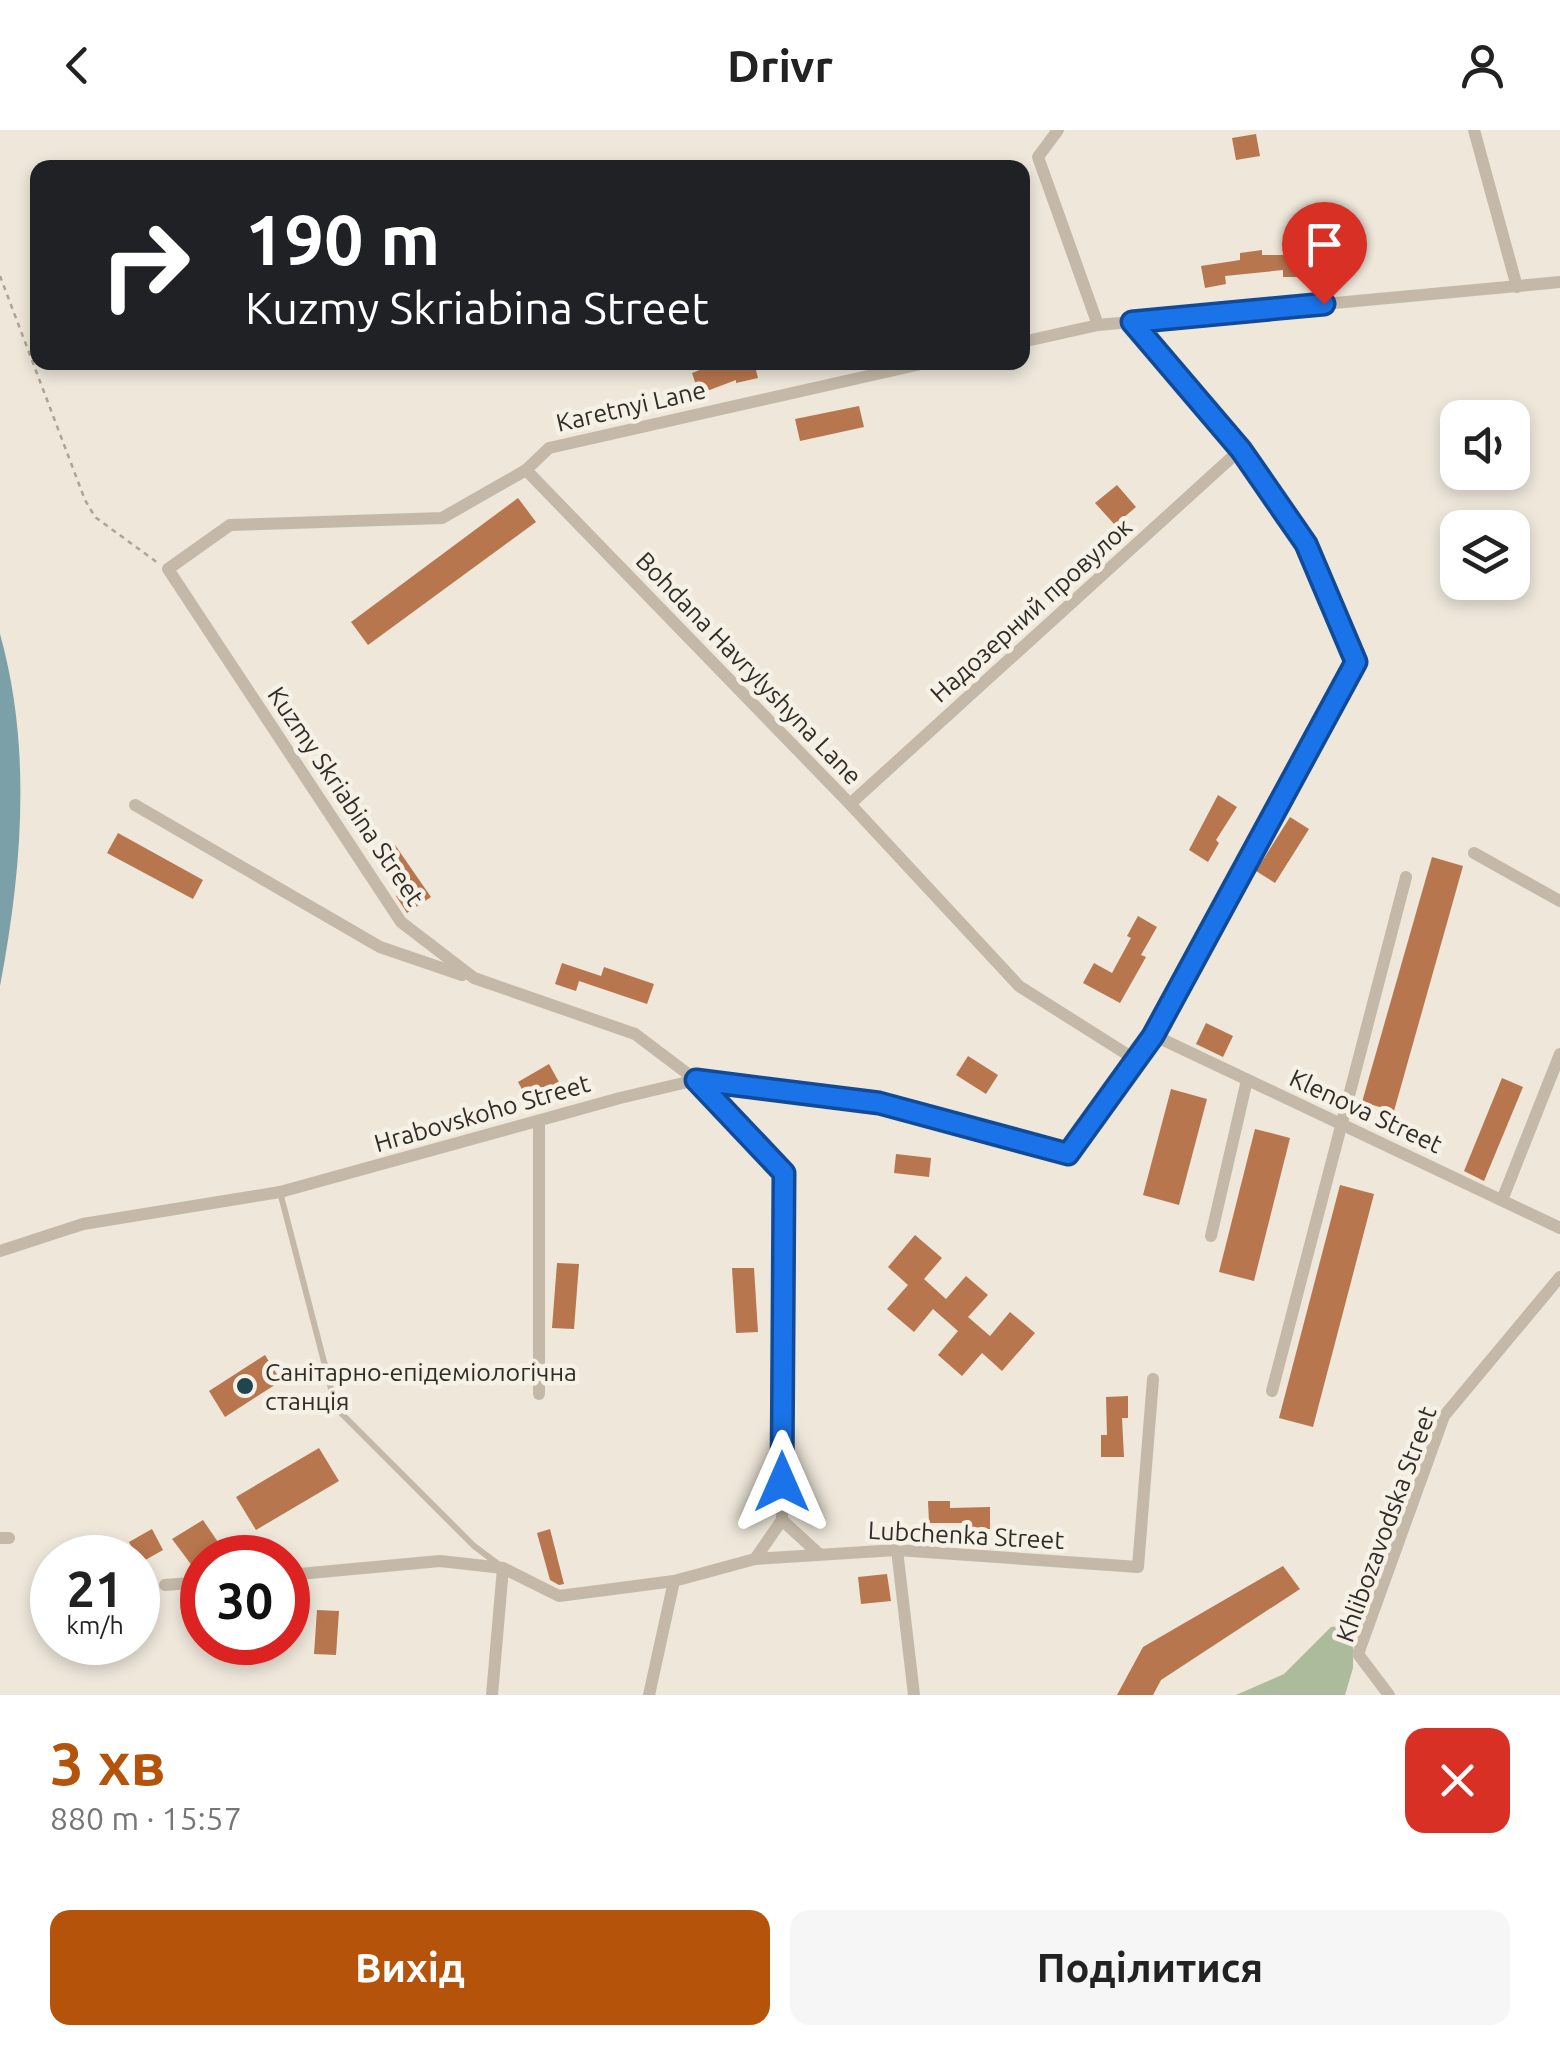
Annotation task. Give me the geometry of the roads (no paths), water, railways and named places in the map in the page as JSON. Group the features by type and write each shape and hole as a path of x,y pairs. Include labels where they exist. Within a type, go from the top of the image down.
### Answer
{"street":[{"path":"1058,130 1038,157 1098,325"},
{"path":"1474,130 1517,286"},
{"path":"1030,340 1098,325 1560,282"},
{"path":"1132,322 1241,450 1306,544 1356,662 1153,1036 1136,1060"},
{"name":"Karetnyi Lane","path":"526,470 548,448 894,370"},
{"name":"Надозерний провулок","path":"850,804 1241,450"},
{"name":"Kuzmy Skriabina Street","path":"526,470 442,518 230,524 168,569 401,922 474,978 635,1034 696,1080 879,1103 1068,1154 1136,1060"},
{"name":"Bohdana Havrylyshyna Lane","path":"526,470 850,804 1019,986 1136,1060"},
{"path":"135,805 380,948 474,978"},
{"path":"1474,853 1560,901"},
{"path":"1272,1391 1406,876"},
{"name":"Klenova Street","path":"1153,1036 1560,1228"},
{"path":"1502,1200 1560,1054"},
{"path":"696,1080 784,1173 782,1520 755,1559"},
{"name":"Hrabovskoho Street","path":"0,1251 83,1224 280,1192 696,1080"},
{"path":"1211,1236 1247,1080"},
{"path":"539,1121 540,1394"},
{"name":"Khlibozavodska Street","path":"1388,1695 1358,1654 1444,1416 1560,1277"},
{"name":"Lubchenka Street","path":"502,1568 558,1596 674,1580 755,1559 898,1550 1138,1568 1153,1379"},
{"path":"782,1520 818,1554"},
{"path":"898,1550 914,1695"},
{"path":"310,1572 440,1561 502,1568 492,1695"},
{"path":"649,1695 674,1580"},
{"path":"166,1585 180,1584"}],"lane":[{"path":"280,1192 336,1408 474,1546 502,1568"}],"water":[{"path":"0,634 17,721 20,809 14,898 0,986"}],"place":[{"name":"Санітарно-епідеміологічна станція","path":"245,1386"}]}
